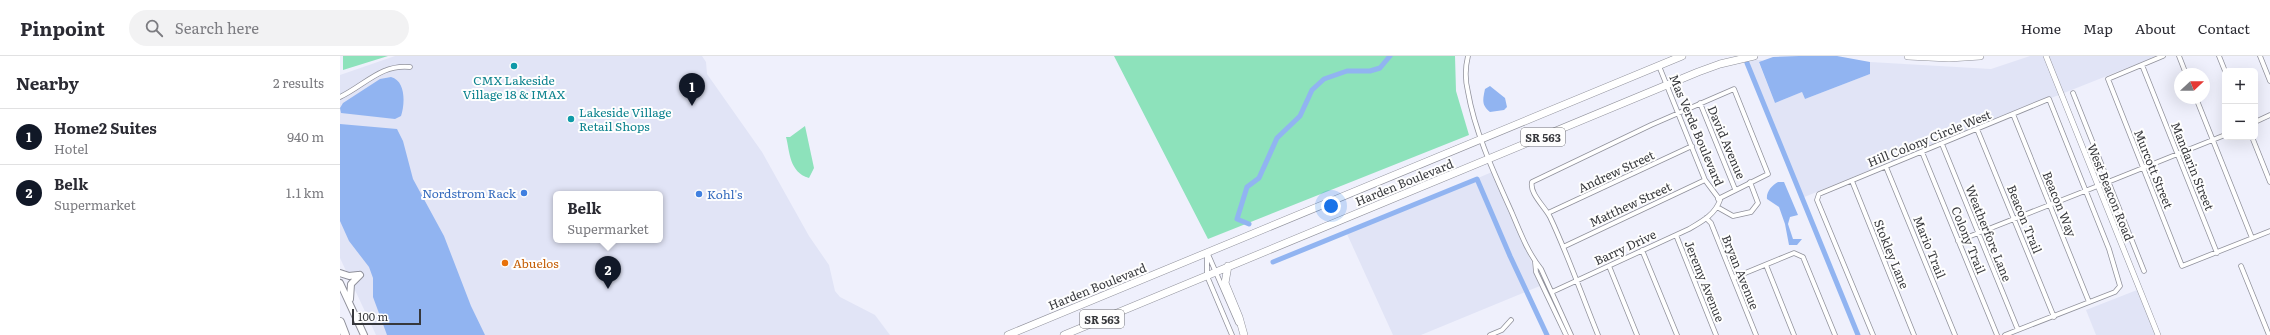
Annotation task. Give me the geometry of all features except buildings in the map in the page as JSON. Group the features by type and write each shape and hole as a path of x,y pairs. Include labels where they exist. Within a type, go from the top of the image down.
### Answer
{"highway":[{"path":"340,322 345,335"}],"main road":[{"name":"Harden Boulevard","path":"1008,335 1682,56"},
{"name":"Harden Boulevard","path":"1064,335 1667,85 1720,64 1752,56"},
{"path":"1908,56 1980,56"},
{"path":"1228,266 1225,283 1239,317 1244,335"},
{"path":"340,273 349,276 360,275 350,284 351,307"},
{"path":"340,283 364,335"}],"street":[{"path":"1468,56 1466,76 1468,93 1482,138 1534,261 1536,272 1566,335"},
{"name":"West Beacon Road","path":"2046,56 2158,335"},
{"path":"2142,65 2163,56"},
{"path":"2179,56 2184,68"},
{"path":"2219,56 2224,68"},
{"path":"2260,56 2270,81"},
{"name":"Murcott Street","path":"2142,65 2108,79 2182,266 2217,253"},
{"name":"Mandarin Street","path":"2142,65 2217,253"},
{"name":"Mas Verde Boulevard","path":"1659,66 1705,180 1720,200 1717,207"},
{"path":"340,97 378,73 397,67 410,67"},
{"path":"1598,335 1563,247 1548,213 1532,188 1532,182 1734,88 1768,174 1718,198"},
{"path":"2073,93 2144,271"},
{"name":"Hill Colony Circle West","path":"1872,335 1819,206 1818,196 1821,192 1852,181 2049,100 2085,189"},
{"name":"David Avenue","path":"1700,103 1736,189"},
{"path":"2198,104 2252,238"},
{"name":"Beacon Way","path":"2012,114 2089,302"},
{"path":"2258,121 2270,116"},
{"name":"Beacon Trail","path":"1977,129 2054,317"},
{"path":"1958,241 2085,189 2144,169 2222,136"},
{"path":"2253,140 2270,182"},
{"name":"Weatherfore Lane","path":"1942,144 2018,330"},
{"name":"Andrew Street","path":"1548,213 1692,146"},
{"name":"Colony Trail","path":"1922,152 1997,335"},
{"name":"Mario Trail","path":"1886,166 1955,335"},
{"name":"Matthew Street","path":"1563,247 1705,180"},
{"name":"Stokley Lane","path":"1852,181 1914,335"},
{"path":"1706,218 1717,207 1733,216 1751,212 1758,204 1750,182"},
{"path":"2006,335 2054,317 2120,288 2109,249 2085,189"},
{"name":"Barry Drive","path":"1552,292 1676,235 1706,218"},
{"name":"Bryan Avenue","path":"1706,218 1711,223 1756,335"},
{"path":"2217,253 2270,231"},
{"name":"Jeremy Avenue","path":"1676,235 1716,335"},
{"path":"1642,250 1677,335"},
{"path":"1207,252 1244,335"},
{"path":"1207,252 1206,276 1232,335"},
{"path":"1733,278 1798,253 1803,257 1835,335"},
{"path":"1534,261 1541,270 1571,335"},
{"path":"1766,265 1794,335"},
{"path":"1609,266 1637,335"},
{"path":"2242,266 2269,335"},
{"path":"1490,335 1502,330 1511,320"}],"shaded area":[{"path":"395,56 702,56 706,62 707,74 762,152 809,236 829,265 835,291 840,297 875,315 890,335 376,335 340,258 340,75"},
{"path":"2030,56 2044,56 2059,95 2051,98 2048,97 2028,105 1802,198 1745,60 1763,60 1759,63 1775,103 1802,92 1805,99 1870,74 1870,62 1991,69"},
{"path":"2049,56 2157,56 2064,93"},
{"path":"1492,172 1531,261 1534,273 1540,286 1421,335 1393,335 1347,234"},
{"path":"2137,290 2155,335 2096,335 2086,310"}],"green space":[{"path":"343,56 388,56 343,70"},
{"path":"1114,56 1455,56 1456,91 1469,135 1208,239"},
{"path":"805,126 814,168 809,178 802,175 794,166 786,137 790,137"}],"water":[{"path":"1837,56 1870,62 1870,74 1805,99 1802,92 1775,103 1759,62 1773,57"},
{"path":"391,77 396,79 402,88 404,99 401,116 395,119 341,113 340,108 343,103 380,79"},
{"path":"1490,86 1505,98 1507,107 1504,110 1490,112 1485,107 1483,99 1485,89"},
{"path":"340,124 397,129 403,141 413,179 444,236 471,306 485,335 387,335 373,297 373,278 369,267 349,241 340,221"},
{"path":"1778,182 1784,182 1798,215 1790,217 1788,224 1793,239 1802,239 1797,245 1789,245 1785,224 1779,207 1767,199 1767,194 1770,189"}],"waterway":[{"path":"1249,224 1237,219 1247,187 1259,178 1277,138 1300,116 1312,90 1324,79 1347,71 1370,71 1380,68 1390,56"},
{"path":"1747,63 1858,335"},
{"path":"1273,262 1477,179 1510,256 1547,335"}],"place":[{"name":"CMX Lakeside Village 18 & IMAX","path":"514,66"},
{"name":"Home2 Suites","path":"692,106"},
{"name":"Lakeside Village Retail Shops","path":"571,119"},
{"name":"Nordstrom Rack","path":"524,193"},
{"name":"Kohl's","path":"699,194"},
{"name":"Abuelos","path":"505,263"},
{"name":"Belk","path":"608,289"}]}
